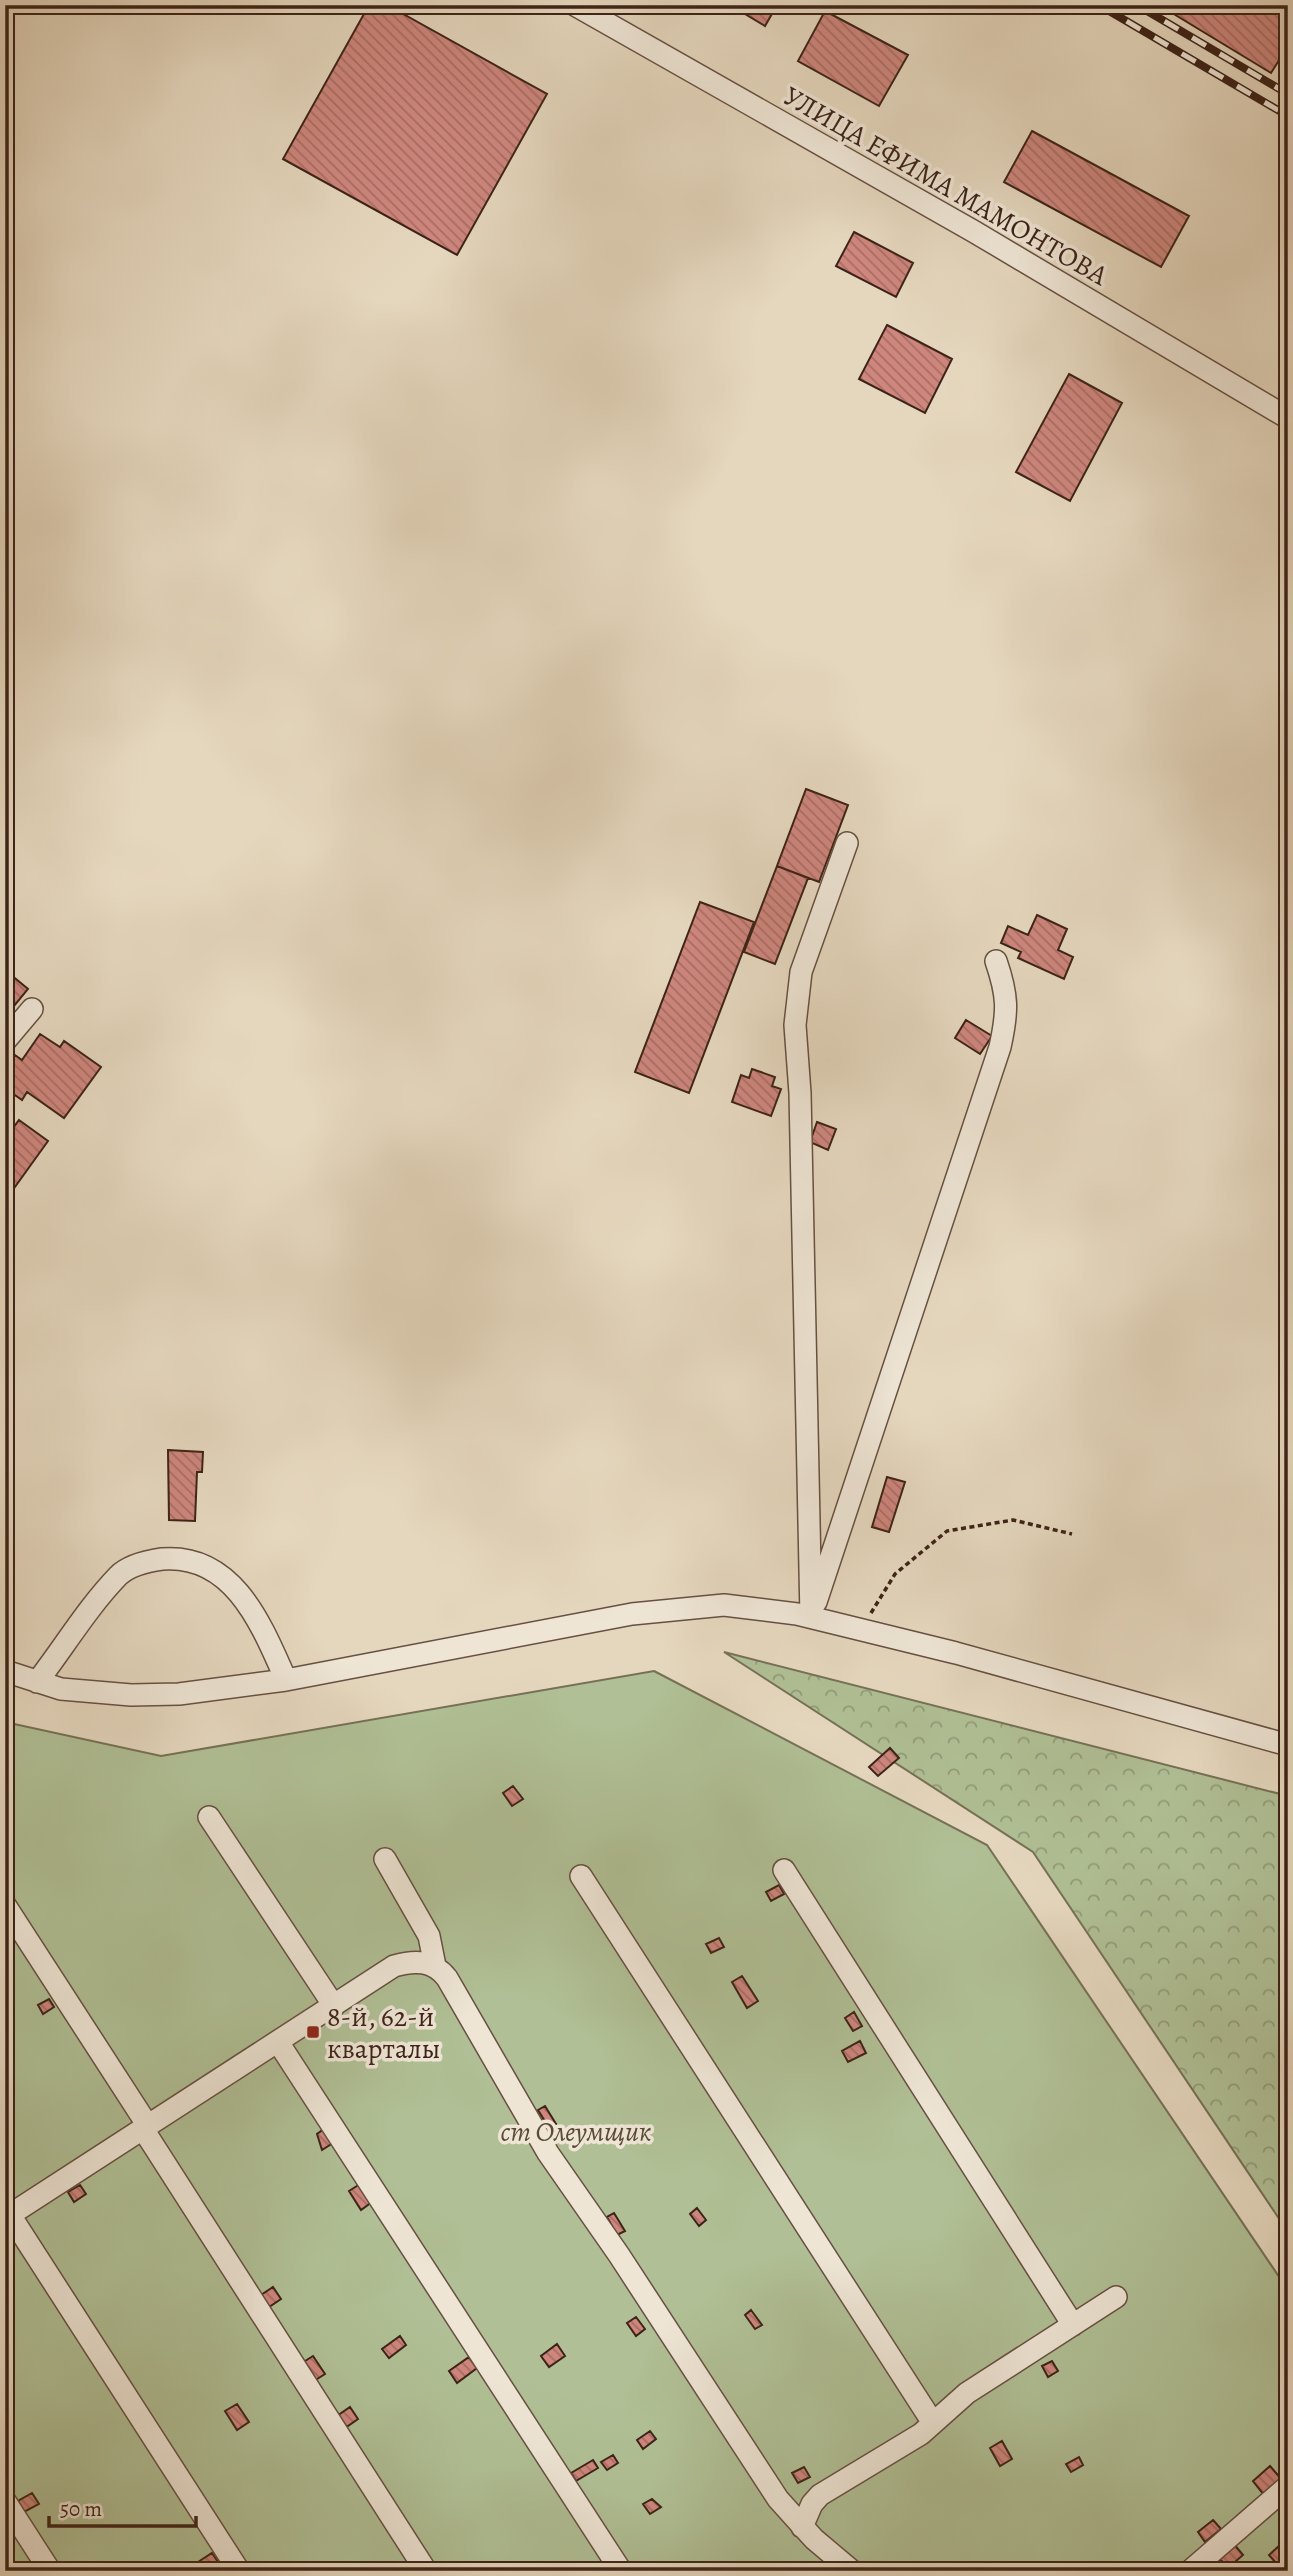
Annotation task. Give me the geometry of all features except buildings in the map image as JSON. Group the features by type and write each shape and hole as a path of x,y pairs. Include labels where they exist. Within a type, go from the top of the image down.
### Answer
{"street":[{"name":"УЛИЦА ЕФИМА МАМОНТОВА","path":"575,5 973,231 1288,418"},
{"path":"811,1617 800,1093 795,1025 801,972 847,843"},
{"path":"811,1617 1000,1047 1008,1012 1006,990 996,961"},
{"path":"5,1041 32,1009"},
{"path":"37,1682 119,1575 141,1563 172,1559 216,1573 238,1590 263,1629 286,1680"},
{"path":"5,1671 61,1689 131,1695 180,1694 286,1680 589,1621 680,1608 724,1605 811,1617 860,1629 1288,1745"},
{"path":"209,1816 334,2006"},
{"path":"385,1859 425,1928 435,1955 435,1966"},
{"path":"784,1870 1073,2325"},
{"path":"581,1876 933,2423"},
{"path":"5,1905 426,2571"},
{"path":"239,2571 8,2217 394,1966 411,1962 435,1966 447,1978 548,2153 619,2255 778,2499 802,2527 852,2571"},
{"path":"278,2042 621,2571"},
{"path":"802,2527 812,2504 820,2495 933,2423 967,2393 1116,2297"},
{"path":"1190,2571 1288,2486"},
{"path":"5,2501 50,2571"}],"path":[{"path":"860,1629 895,1574 947,1531 1013,1520 1072,1534"}],"green space":[{"path":"724,1652 1288,1796 1288,2232 1033,1852"},
{"name":"ст Олеумщик","path":"654,1671 987,1845 1288,2290 1288,2571 5,2571 5,1722 161,1756"}],"railway":[{"path":"1099,5 1288,116"},
{"path":"1137,5 1288,94"}],"place":[{"name":"8-й, 62-й кварталы","path":"313,2032"}]}
